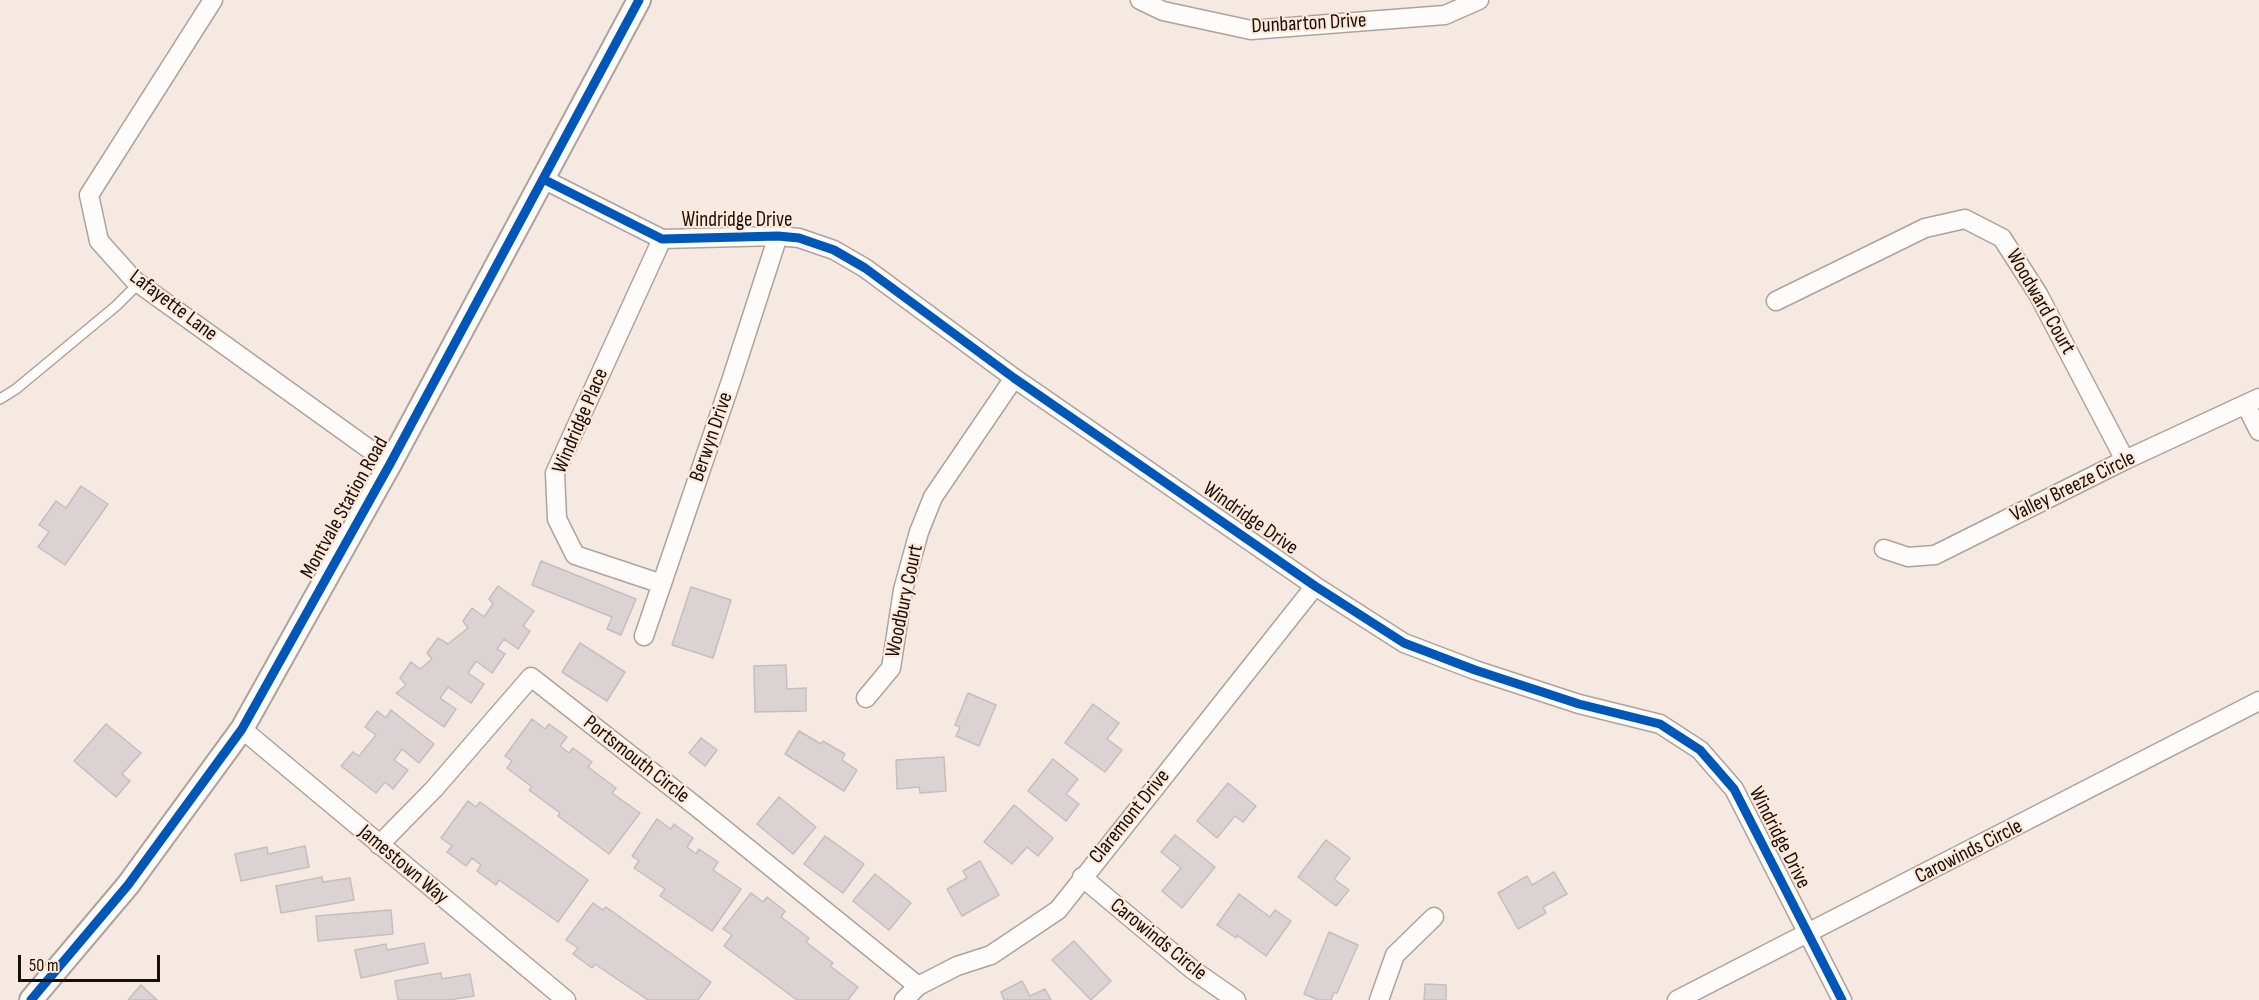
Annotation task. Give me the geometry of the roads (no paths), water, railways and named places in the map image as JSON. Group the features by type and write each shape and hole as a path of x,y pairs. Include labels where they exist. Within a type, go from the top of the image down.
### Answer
{"street":[{"name":"Lafayette Lane","path":"213,0 89,195 99,241 139,283 390,464"},
{"name":"Montvale Station Road","path":"31,1000 128,885 242,729 390,464 639,0"},
{"name":"Dunbarton Drive","path":"1140,0 1163,11 1251,30 1445,15 1479,0"},
{"name":"Windridge Drive","path":"543,179 662,240 778,236 800,238 834,250 865,268 1014,378 1315,586 1404,643 1475,670 1579,704 1660,724 1700,750 1734,789 1842,1000"},
{"name":"Woodward Court","path":"1776,300 1924,228 1965,219 2002,238 2038,294 2125,460"},
{"name":"Berwyn Drive","path":"644,636 778,236"},
{"name":"Windridge Place","path":"662,240 555,473 557,519 575,555 662,584"},
{"name":"Woodbury Court","path":"866,698 891,668 903,590 919,532 933,497 1014,378"},
{"name":"Valley Breeze Circle","path":"1884,549 1908,557 1935,555 2125,460 2253,402"},
{"path":"2253,402 2259,431"},
{"name":"Claremont Drive","path":"904,1000 918,986 957,966 991,955 1058,910 1315,586"},
{"name":"Portsmouth Circle","path":"379,845 434,789 531,677 698,808 918,986"},
{"name":"Carowinds Circle","path":"1677,1000 2259,701"},
{"name":"Jamestown Way","path":"242,729 566,1000"},
{"name":"Carowinds Circle","path":"1082,877 1193,970 1236,1000"},
{"path":"1379,1000 1395,955 1434,917"}],"lane":[{"path":"0,399 16,389 116,306 139,283"}]}
